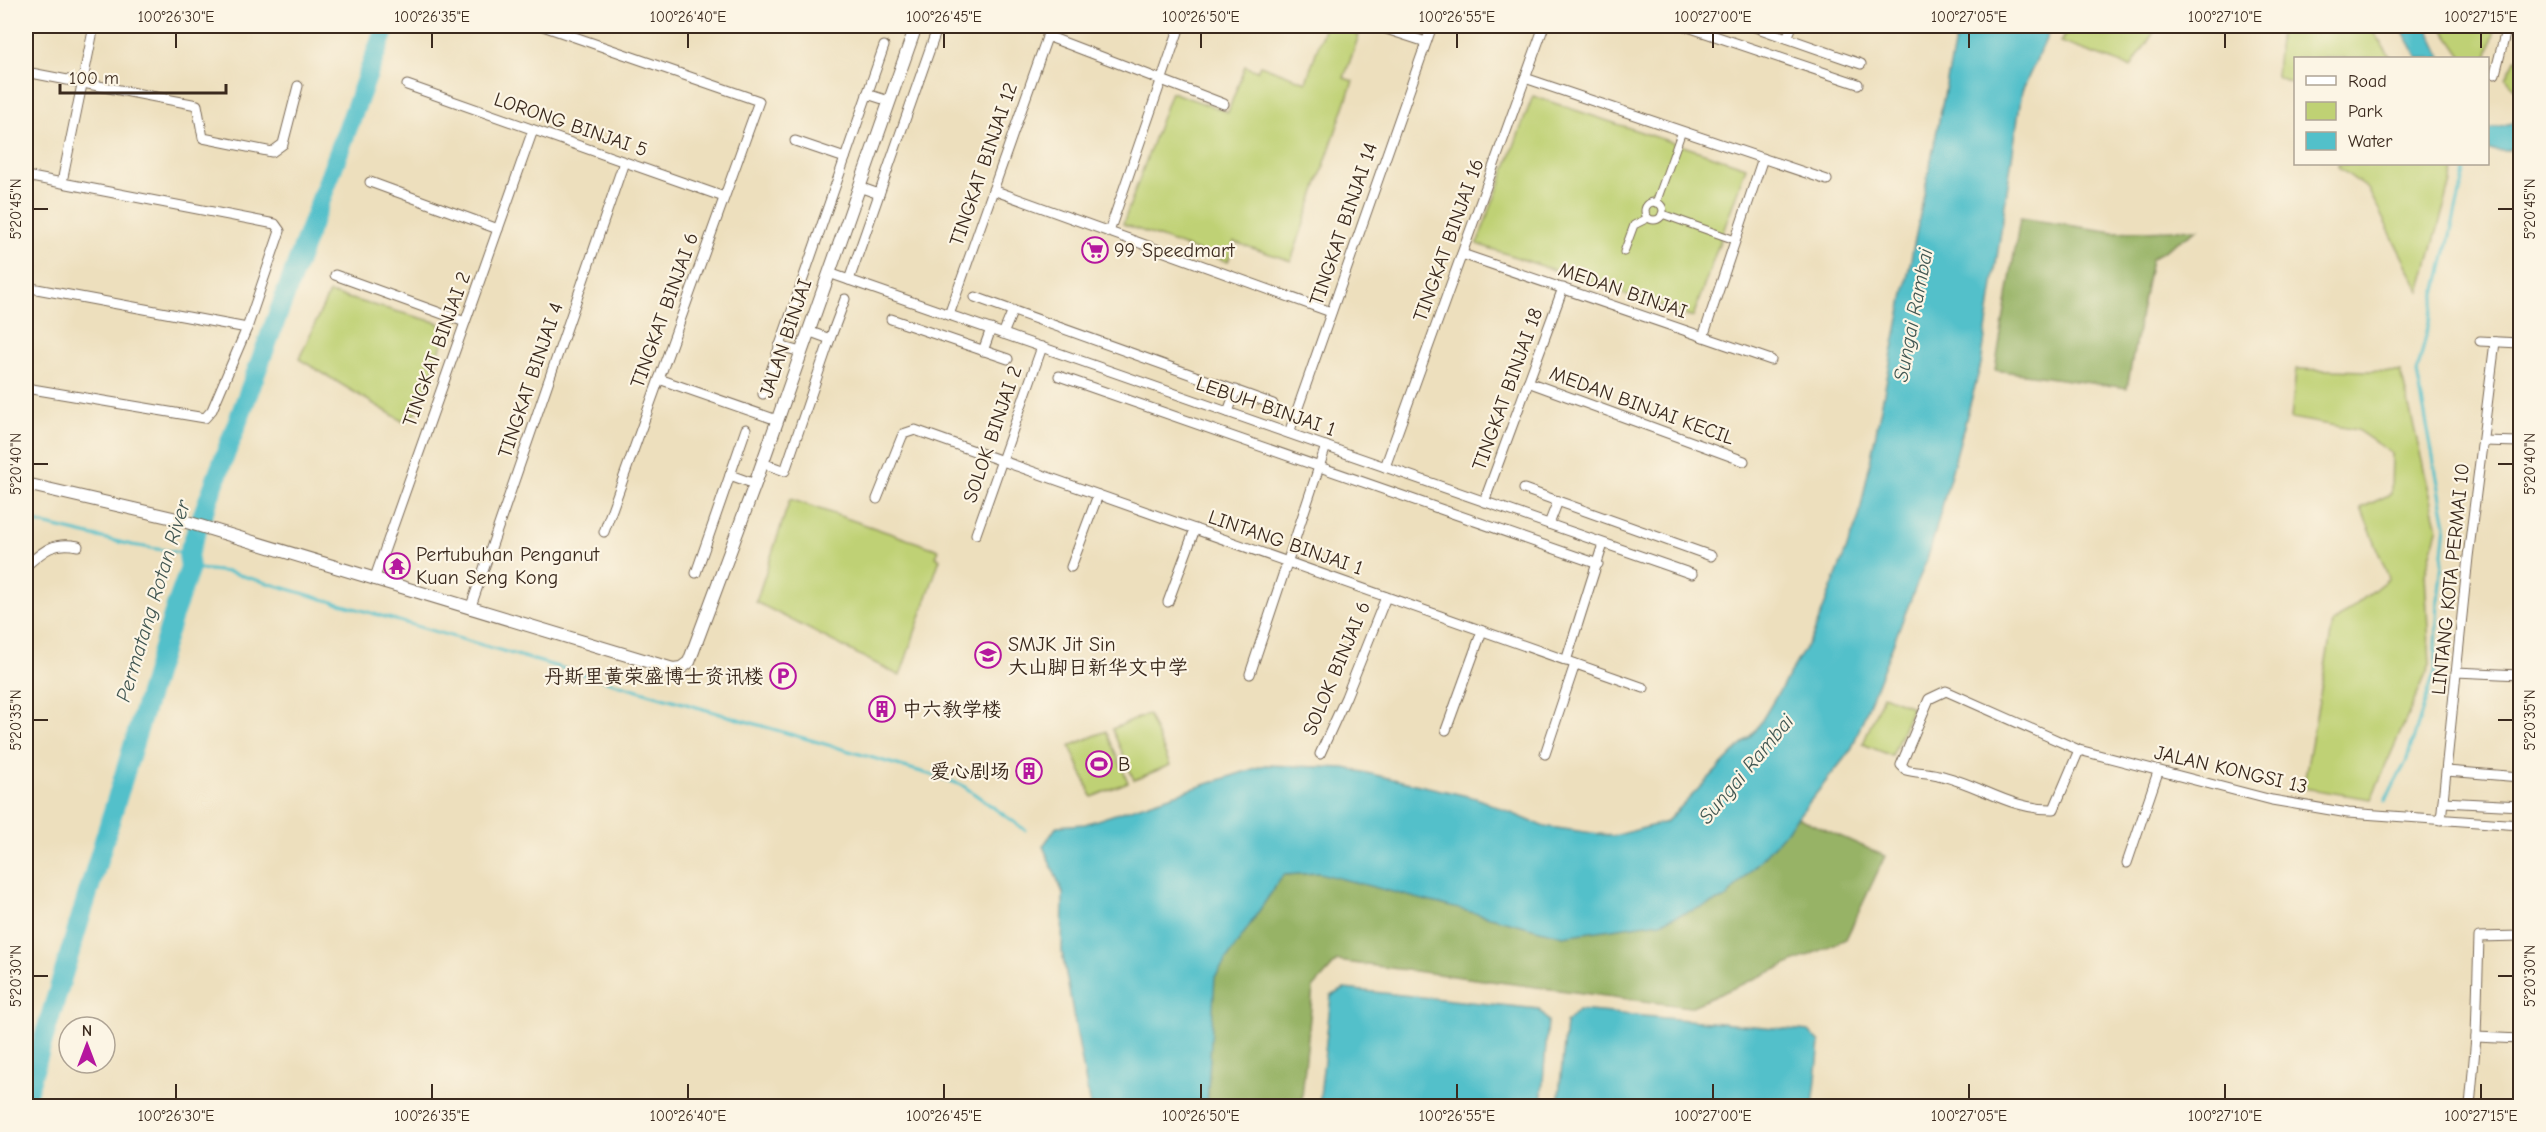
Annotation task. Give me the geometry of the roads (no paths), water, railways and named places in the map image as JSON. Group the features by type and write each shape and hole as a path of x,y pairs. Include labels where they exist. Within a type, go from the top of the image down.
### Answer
{"street":[{"path":"62,182 80,82 94,26"},
{"path":"543,26 570,30"},
{"name":"JALAN BINJAI","path":"470,609 673,669 681,668 689,662 755,484 914,26"},
{"path":"849,280 938,26"},
{"name":"TINGKAT BINJAI 12","path":"949,315 1050,26"},
{"path":"1109,232 1180,26"},
{"path":"1377,26 1426,42"},
{"name":"TINGKAT BINJAI 14","path":"1289,433 1432,26"},
{"name":"TINGKAT BINJAI 16","path":"1385,467 1544,26"},
{"path":"1684,26 1858,84"},
{"path":"1752,26 1861,64"},
{"path":"1787,38 1792,26"},
{"path":"2495,74 2507,26"},
{"name":"TINGKAT BINJAI 6","path":"570,30 759,101 604,532"},
{"path":"1047,36 1224,104"},
{"path":"763,394 884,46"},
{"path":"26,72 197,105 203,138 272,152 283,144 298,86"},
{"path":"1525,78 1827,180"},
{"name":"LORONG BINJAI 5","path":"407,85 724,198"},
{"path":"867,94 889,101"},
{"name":"TINGKAT BINJAI 2","path":"374,580 533,130"},
{"path":"1648,218 1646,208 1656,203 1682,131"},
{"path":"795,141 845,158"},
{"path":"1703,337 1763,158"},
{"name":"TINGKAT BINJAI 4","path":"470,609 624,162"},
{"path":"26,176 275,224 279,235 247,328 212,410 205,418 199,419 26,388"},
{"path":"370,182 498,229"},
{"path":"859,187 879,194"},
{"path":"993,190 1331,312"},
{"path":"1624,252 1634,225 1648,218 1655,220 1662,214 1662,207 1656,203"},
{"path":"1662,214 1735,240"},
{"name":"MEDAN BINJAI","path":"1462,254 1771,360"},
{"name":"LEBUH BINJAI 1","path":"829,273 1692,574"},
{"path":"335,275 465,322"},
{"path":"26,286 247,328"},
{"name":"TINGKAT BINJAI 18","path":"1484,502 1563,288"},
{"path":"975,297 1273,404"},
{"path":"762,463 785,471 844,299"},
{"path":"1004,334 1013,310"},
{"path":"891,319 1008,359"},
{"path":"983,351 991,329"},
{"path":"808,331 830,339"},
{"path":"2481,341 2520,343"},
{"name":"LINTANG KOTA PERMAI 10","path":"2441,820 2495,342"},
{"path":"779,346 801,352"},
{"name":"SOLOK BINJAI 2","path":"976,534 1042,347"},
{"name":"LEBUH BINJAI 1","path":"1059,376 1598,564"},
{"path":"659,379 777,420"},
{"name":"MEDAN BINJAI KECIL","path":"1528,382 1744,461"},
{"path":"1228,412 1236,390"},
{"path":"696,573 746,429"},
{"name":"LINTANG BINJAI 1","path":"877,499 903,434 915,430 1644,688"},
{"path":"2483,441 2520,442"},
{"path":"1250,674 1326,446"},
{"path":"730,475 755,484"},
{"path":"26,484 177,519 470,609"},
{"path":"1524,489 1711,556"},
{"path":"1071,567 1098,495"},
{"path":"1549,524 1558,501"},
{"path":"1168,602 1195,530"},
{"path":"26,566 45,548 55,544 78,546"},
{"path":"1545,754 1604,544"},
{"name":"SOLOK BINJAI 6","path":"1320,754 1346,698 1386,597"},
{"path":"1446,730 1482,631"},
{"path":"2456,672 2520,675"},
{"name":"JALAN KONGSI 13","path":"2079,750 2054,809 2035,809 2013,805 1938,775 1906,770 1901,765 1929,699 1946,691 2079,750 2274,801 2348,813 2520,825"},
{"path":"2447,771 2520,777"},
{"path":"2127,863 2158,772"},
{"path":"2443,802 2520,806"},
{"path":"2470,1107 2476,1037 2479,937 2487,935 2520,936"},
{"path":"2476,1037 2520,1039"}],"water":[{"name":"Sungai Rambai","path":"1958,26 2052,26 2022,91 1981,364 1930,551 1851,750 1783,835 1726,898 1661,922 1563,936 1319,873 1283,875 1215,977 1207,1106 1090,1106 1062,952 1063,893 1043,846 1057,826 1085,824 1265,765 1345,768 1476,798 1542,826 1614,836 1666,822 1756,730 1813,635 1859,517"},
{"path":"2400,26 2427,26 2442,57 2417,57"},
{"path":"2520,121 2520,144 2507,151 2489,150 2489,129"},
{"path":"1344,989 1539,1009 1548,1021 1541,1106 1319,1106 1331,996"},
{"path":"1578,1010 1809,1031 1820,1043 1813,1106 1558,1106 1566,1023"}],"waterway":[{"name":"Permatang Rotan River","path":"26,1096 174,612 190,568 188,554 386,26"},
{"path":"2385,801 2406,762 2435,671 2438,600 2446,525 2417,373 2467,165"},
{"path":"26,520 132,545 188,554"},
{"path":"190,568 229,572 939,777 962,785 1025,830"}],"place":[{"name":"99 Speedmart","path":"1095,250"},
{"name":"Pertubuhan Penganut Kuan Seng Kong","path":"397,566"},
{"name":"SMJK Jit Sin 大山脚日新华文中学","path":"988,655"},
{"name":"丹斯里黄荣盛博士资讯楼","path":"783,676"},
{"name":"中六教学楼","path":"882,709"},
{"name":"B","path":"1099,764"},
{"name":"爱心剧场","path":"1029,771"}]}
